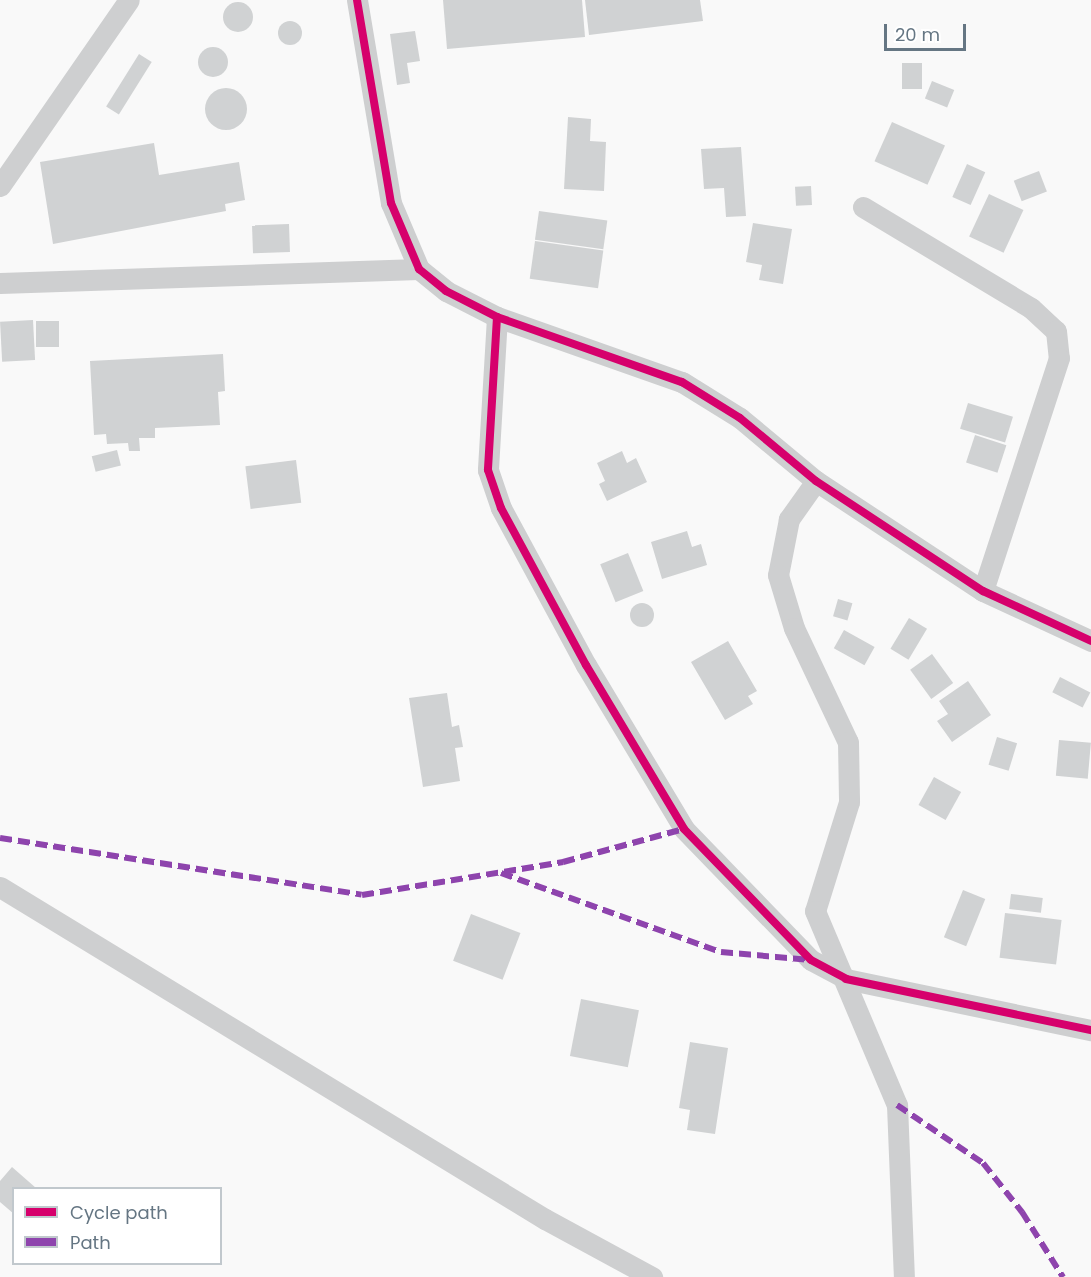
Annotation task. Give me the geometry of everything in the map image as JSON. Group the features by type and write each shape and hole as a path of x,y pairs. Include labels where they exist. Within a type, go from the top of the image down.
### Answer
{"street":[{"path":"0,186 129,0"},
{"path":"357,0 391,203 419,269 446,291 497,317 682,382 740,418 816,481 983,591 1091,641"},
{"path":"863,207 1031,308 1056,331 1059,358 983,591"},
{"path":"0,283 419,269"},
{"path":"497,317 488,470 501,508 586,665 684,829 811,960 846,979 1091,1030"},
{"path":"816,481 789,519 778,575 794,628 848,742 849,802 815,911 846,979 897,1105 904,1277"},
{"path":"0,887 545,1219 652,1277"}],"building":[{"path":"443,0 582,0 585,37 447,49"},
{"path":"585,0 700,0 703,21 589,35"},
{"path":"238,2 248,7 253,17 248,27 238,32 228,27 223,17 228,7"},
{"path":"290,21 299,24 302,33 299,42 290,45 281,42 278,33 281,24"},
{"path":"415,31 420,61 407,63 410,83 397,85 390,34"},
{"path":"213,47 219,48 227,56 227,68 219,76 213,77 207,76 199,68 198,62 199,56 207,48"},
{"path":"139,54 152,62 119,115 106,107"},
{"path":"902,63 922,63 922,89 902,89"},
{"path":"932,81 954,90 947,108 925,99"},
{"path":"226,88 241,94 247,109 241,124 226,130 211,124 205,109 211,94"},
{"path":"568,117 591,119 590,141 606,142 604,191 564,189"},
{"path":"892,122 945,146 927,185 875,161"},
{"path":"154,143 159,175 239,162 245,200 225,204 226,211 53,244 40,162"},
{"path":"741,147 746,216 726,217 724,188 704,189 701,149"},
{"path":"967,164 985,172 971,205 952,197"},
{"path":"1039,171 1047,192 1022,201 1014,181"},
{"path":"811,186 812,205 796,206 795,187"},
{"path":"989,194 1023,210 1004,253 969,237"},
{"path":"539,211 607,221 603,249 535,240"},
{"path":"753,223 792,229 783,284 759,280 762,265 746,262"},
{"path":"289,224 290,252 253,253 252,225"},
{"path":"535,241 603,251 598,288 530,279"},
{"path":"33,320 35,360 2,362 0,322"},
{"path":"36,321 59,321 59,347 36,347"},
{"path":"223,354 225,391 218,392 220,425 155,428 155,438 139,438 140,451 129,451 128,443 107,444 106,434 94,435 90,361"},
{"path":"968,403 1013,417 1005,443 960,429"},
{"path":"975,435 1006,445 997,473 966,463"},
{"path":"117,450 121,466 96,472 92,456"},
{"path":"622,451 627,463 636,458 647,482 607,501 599,484 605,481 597,463"},
{"path":"296,460 301,503 251,509 245,466"},
{"path":"687,531 692,547 701,544 707,565 662,579 651,542"},
{"path":"628,553 643,591 616,602 600,564"},
{"path":"838,599 852,603 847,620 833,616"},
{"path":"642,603 647,604 653,610 653,620 647,626 642,627 637,626 631,620 630,615 631,610 637,604"},
{"path":"909,618 927,629 908,660 890,649"},
{"path":"844,630 875,647 864,665 834,648"},
{"path":"728,641 757,691 748,696 753,704 725,720 691,662"},
{"path":"932,654 953,683 931,699 910,670"},
{"path":"1060,677 1090,692 1083,708 1052,692"},
{"path":"968,681 991,715 952,742 937,721 948,714 939,701"},
{"path":"447,693 452,727 459,725 463,747 455,748 460,781 423,787 409,698"},
{"path":"997,737 1017,743 1009,771 989,765"},
{"path":"1059,740 1091,743 1088,779 1056,776"},
{"path":"934,777 961,792 946,820 918,805"},
{"path":"963,890 985,899 966,946 944,937"},
{"path":"1011,894 1043,898 1041,913 1009,909"},
{"path":"1005,913 1062,920 1056,965 1000,958"},
{"path":"471,914 520,933 503,980 453,961"},
{"path":"581,999 639,1010 628,1067 570,1056"},
{"path":"690,1042 728,1048 715,1134 687,1130 690,1110 679,1108"},
{"path":"12,1167 35,1187 12,1187 12,1212 0,1202 0,1181"}],"marked path":[{"path":"0,838 362,895 563,862 684,829"},
{"path":"501,873 721,952 811,960"},
{"path":"897,1105 983,1163 1022,1212 1063,1277"}],"cycle path":[{"path":"357,0 391,203 419,269 446,291 497,317 682,382 740,418 816,481 983,591 1091,641"},
{"path":"497,317 488,470 501,508 586,665 684,829 811,960 846,979 1091,1030"}]}
